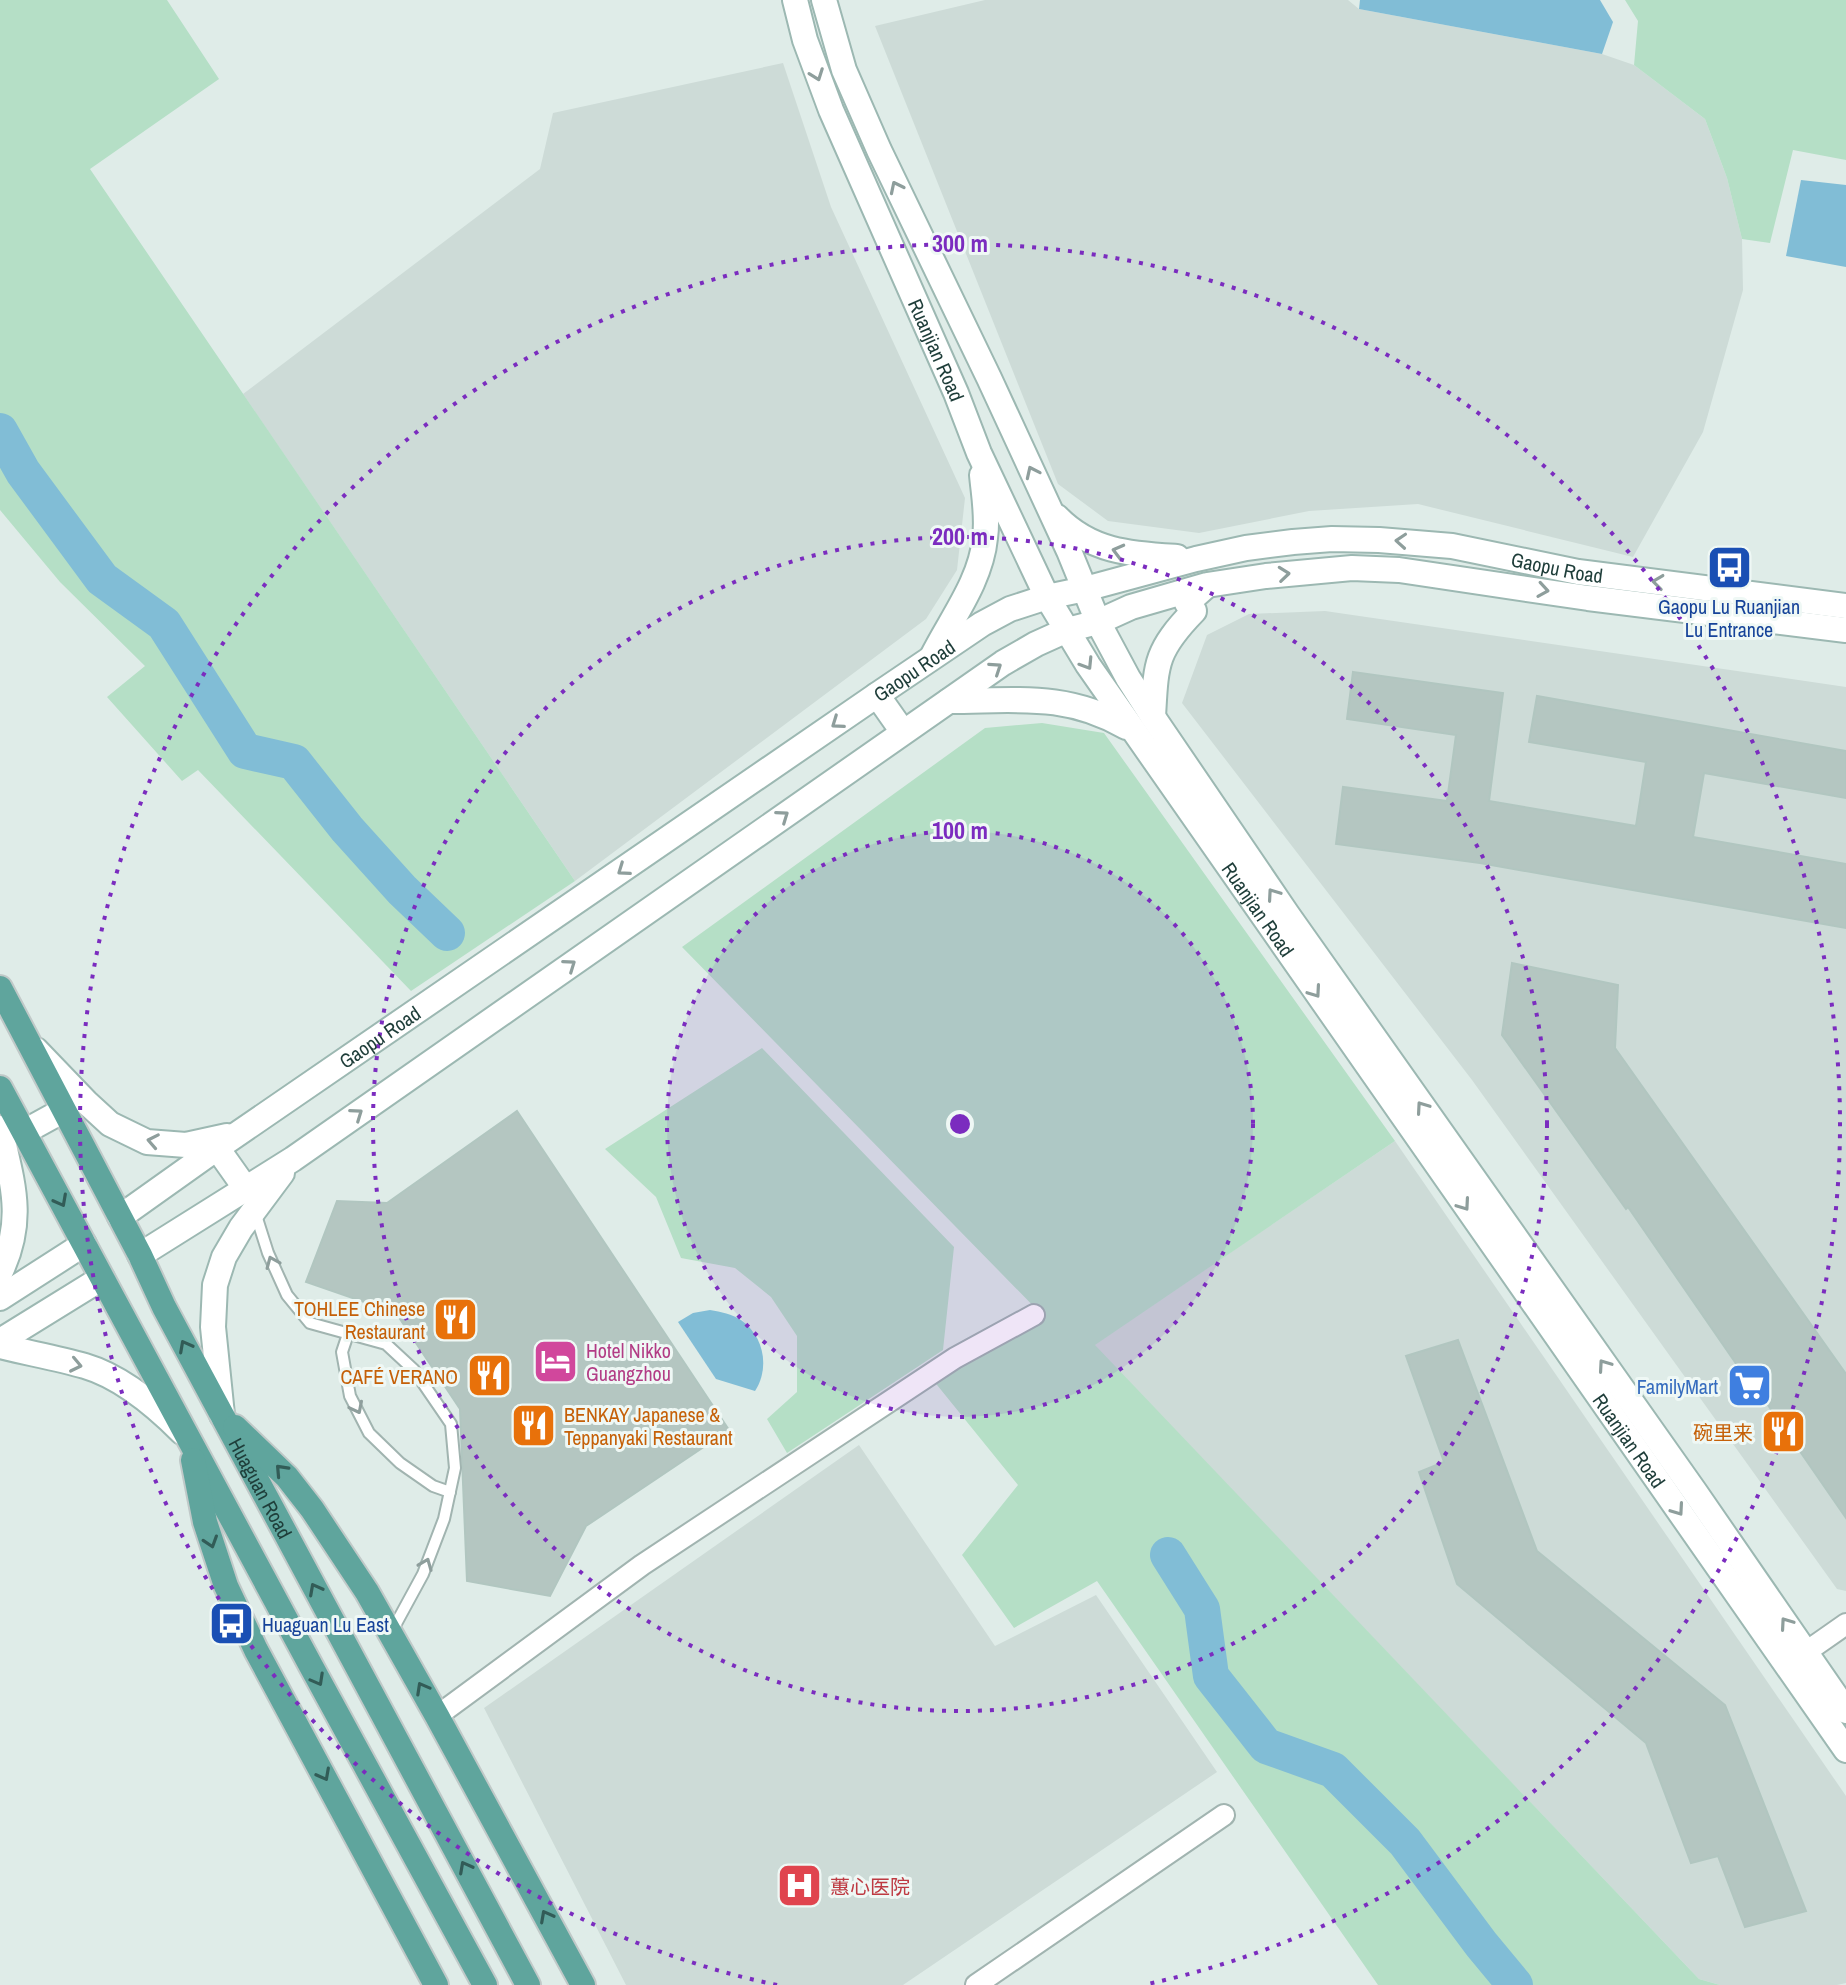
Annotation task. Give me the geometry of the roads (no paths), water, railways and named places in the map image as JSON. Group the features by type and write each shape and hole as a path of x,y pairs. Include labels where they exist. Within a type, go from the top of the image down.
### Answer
{"main road":[{"name":"Huaguan Road","path":"0,988 140,1255 164,1307 528,1985"},
{"name":"Huaguan Road","path":"0,1088 12,1130 84,1244 485,1985"},
{"path":"222,1415 287,1477 367,1592 583,1985"},
{"path":"189,1438 205,1522 226,1586 263,1662 436,1985"}],"street":[{"name":"Ruanjian Road","path":"795,0 805,40 831,110 956,393 979,453 1047,597 1131,730 1846,1750"},
{"name":"Ruanjian Road","path":"824,0 844,70 858,104 1050,511 1098,622 1128,678 1287,914 1846,1711"},
{"path":"931,658 968,591 981,560 987,516 979,453"},
{"path":"1050,511 1066,527 1086,540 1109,549 1129,554 1196,559"},
{"name":"Gaopu Road","path":"120,1217 931,658 1010,609 1246,548 1332,539 1452,546 1578,572 1846,606"},
{"name":"Gaopu Road","path":"140,1255 250,1200 293,1159 903,732 1003,663 1067,630 1207,585 1352,568 1399,570 1588,598 1846,630"},
{"path":"1153,717 1155,676 1160,656 1170,637 1194,611 1187,603 1207,585"},
{"path":"877,695 903,732"},
{"path":"949,701 1051,701 1077,705 1131,730"},
{"path":"29,1042 110,1124 147,1142 186,1145 222,1138 255,1123"},
{"path":"0,1273 12,1245 16,1209 12,1179 12,1130 64,1110"},
{"path":"217,1148 250,1200 215,1285 213,1327 222,1415"},
{"path":"0,1298 84,1244"},
{"path":"0,1344 102,1278"},
{"path":"437,1716 642,1565 955,1358 1034,1315"},
{"path":"0,1344 87,1367 123,1383 160,1410 189,1438"},
{"path":"1806,1652 1846,1624"},
{"path":"976,1985 1224,1815"}],"lane":[{"path":"250,1200 268,1253 287,1295 310,1323 386,1344 414,1370 451,1424 455,1468 444,1519 423,1574 391,1633"},
{"path":"348,1334 342,1352 350,1396 369,1433 400,1463 433,1486 450,1492"}],"water":[{"path":"1360,0 1600,0 1613,22 1602,54 1359,9"},
{"path":"1801,180 1846,185 1846,267 1786,256"},
{"path":"710,1310 738,1318 755,1335 763,1363 755,1391 716,1379 678,1322 693,1313"}],"waterway":[{"path":"0,431 23,472 102,579 164,624 245,751 294,762 347,829 402,890 447,933"},
{"path":"1168,1555 1202,1609 1211,1676 1266,1746 1333,1770 1405,1842 1515,1985"}],"place":[{"name":"Gaopu Lu Ruanjian Lu Entrance","path":"1729,567"},
{"name":"TOHLEE Chinese Restaurant","path":"456,1319"},
{"name":"Hotel Nikko Guangzhou","path":"555,1361"},
{"name":"CAFÉ VERANO","path":"489,1376"},
{"name":"FamilyMart","path":"1749,1386"},
{"name":"BENKAY Japanese & Teppanyaki Restaurant","path":"533,1426"},
{"name":"碗里来","path":"1784,1432"},
{"name":"Huaguan Lu East","path":"231,1624"},
{"name":"蕙心医院","path":"799,1886"}]}
